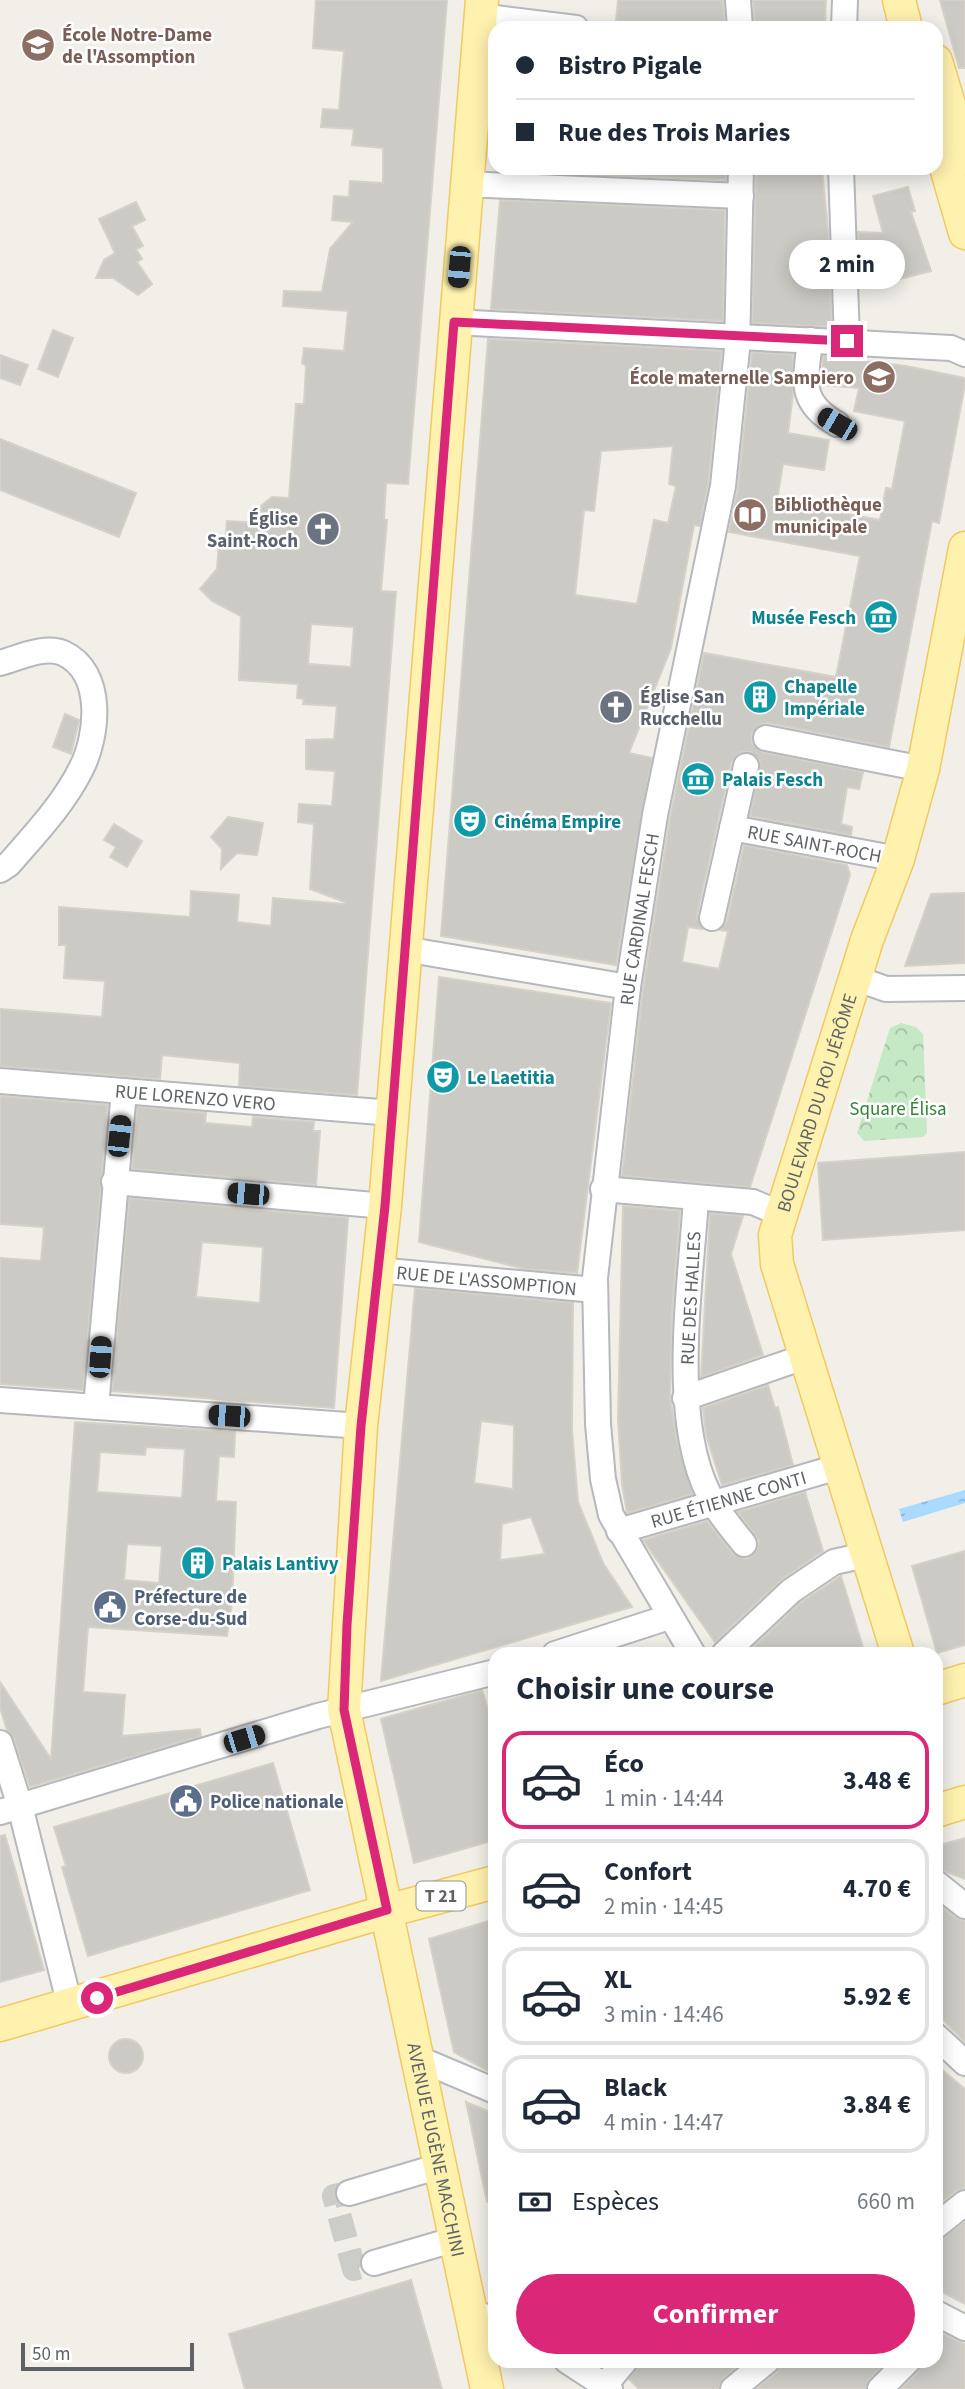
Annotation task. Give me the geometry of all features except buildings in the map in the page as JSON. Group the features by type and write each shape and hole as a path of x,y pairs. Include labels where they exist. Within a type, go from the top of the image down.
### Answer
{"main road":[{"path":"899,0 904,21"},
{"path":"920,0 926,21"},
{"name":"AVENUE EUGÈNE MACCHINI","path":"481,8 385,1206 361,1426 344,1710 456,2239 484,2316 487,2389"},
{"path":"943,84 965,158"},
{"path":"943,157 965,233"},
{"name":"BOULEVARD DU ROI JÉRÔME","path":"896,1647 804,1357 777,1264 775,1235 855,978 898,859 958,617 964,560"},
{"path":"943,1687 965,1680"},
{"path":"943,1809 965,1802"},
{"name":"T 21","path":"387,1910 488,1884"},
{"path":"0,2025 387,1910"}],"street":[{"path":"738,0 740,21"},
{"path":"844,21 845,0"},
{"path":"481,8 543,21"},
{"name":"RUE CARDINAL FESCH","path":"688,1647 611,1515 603,1479 595,1290 603,1189 628,987 672,718 723,485 737,337 741,175"},
{"path":"841,175 847,341"},
{"path":"466,184 741,196"},
{"path":"454,322 847,341 951,348 965,354"},
{"path":"810,340 805,388 811,404 837,424"},
{"path":"0,663 44,650 63,653 81,668 94,696 93,729 83,767 59,806 9,864 0,870"},
{"path":"766,738 922,769"},
{"name":"RUE SAINT-ROCH","path":"712,918 746,766"},
{"name":"RUE SAINT-ROCH","path":"732,828 898,859"},
{"path":"404,949 628,987"},
{"path":"855,978 886,989 965,988"},
{"name":"RUE LORENZO VERO","path":"0,1081 392,1113"},
{"path":"96,1407 124,1091"},
{"path":"114,1182 385,1206"},
{"path":"603,1189 753,1202 781,1214"},
{"name":"RUE DES HALLES","path":"696,1198 685,1398 697,1461 713,1504 744,1544"},
{"name":"RUE DE L'ASSOMPTION","path":"377,1270 595,1290"},
{"name":"RUE DES HALLES","path":"685,1398 804,1357"},
{"path":"0,1400 361,1426"},
{"name":"RUE ÉTIENNE CONTI","path":"620,1531 838,1467"},
{"path":"731,1647 791,1591 834,1562 865,1555"},
{"path":"577,1647 669,1617"},
{"path":"10,1809 344,1710 488,1674"},
{"path":"0,1743 10,1809 70,2006"},
{"path":"943,1883 965,1888"},
{"path":"943,1888 965,1906"},
{"path":"943,2043 965,2063"},
{"path":"416,2058 488,2088"},
{"path":"349,2193 440,2166"},
{"path":"943,2220 965,2203"},
{"path":"374,2263 456,2239"},
{"path":"578,2368 608,2387 620,2368"},
{"path":"733,2389 758,2368"},
{"path":"880,2389 901,2368"}],"green space":[{"name":"Square Élisa","path":"901,1023 916,1027 923,1034 927,1133 923,1137 864,1141 857,1133 890,1028"}],"water":[{"path":"965,1490 965,1503 903,1522 899,1509"}],"tunnel":[{"path":"349,2193 334,2196 354,2269 374,2263"}],"place":[{"name":"École Notre-Dame de l'Assomption","path":"38,45"},
{"name":"École maternelle Sampiero","path":"879,377"},
{"name":"Bibliothèque municipale","path":"750,515"},
{"name":"Église Saint-Roch","path":"323,529"},
{"name":"Musée Fesch","path":"881,617"},
{"name":"Chapelle Impériale","path":"760,697"},
{"name":"Église San Rucchellu","path":"616,707"},
{"name":"Palais Fesch","path":"698,779"},
{"name":"Cinéma Empire","path":"470,821"},
{"name":"Le Laetitia","path":"443,1077"},
{"name":"Palais Lantivy","path":"198,1563"},
{"name":"Préfecture de Corse-du-Sud","path":"110,1607"},
{"name":"Police nationale","path":"186,1801"}],"route":[{"path":"97,1998 387,1910 375,1865 344,1710 347,1625 361,1426 385,1206 454,322 847,341"}]}
